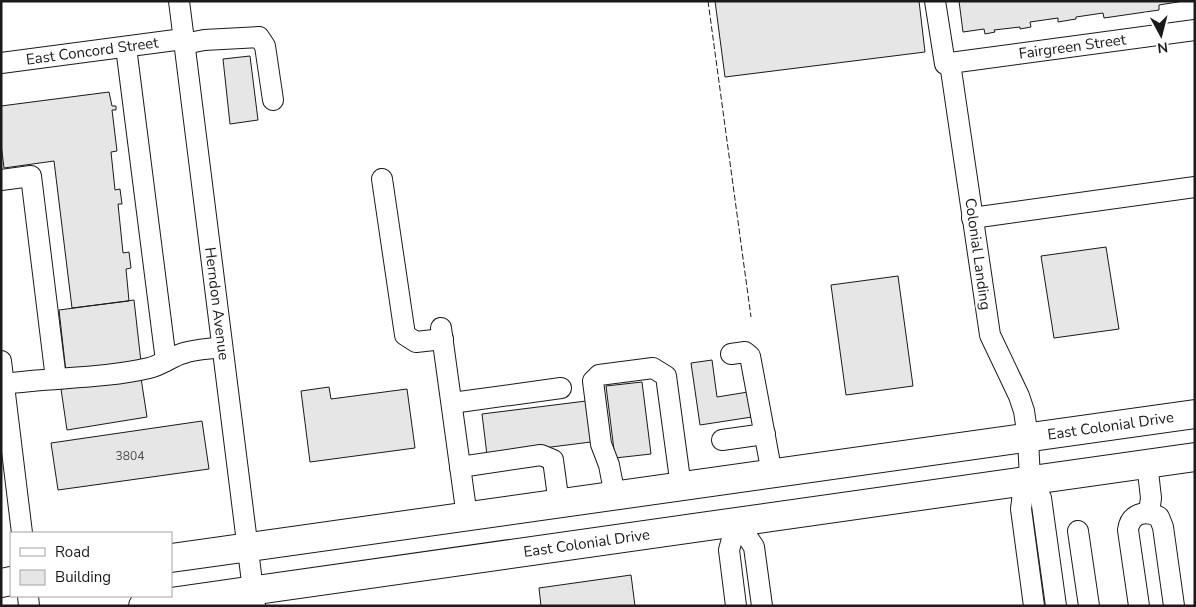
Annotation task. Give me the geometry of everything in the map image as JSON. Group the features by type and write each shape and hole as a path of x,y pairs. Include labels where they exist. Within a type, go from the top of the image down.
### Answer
{"highway":[{"name":"East Colonial Drive","path":"172,558 1195,414"},
{"name":"East Colonial Drive","path":"143,606 254,598 737,521 1195,457"}],"street":[{"name":"Herndon Avenue","path":"178,1 254,598"},
{"name":"Colonial Landing","path":"935,1 947,64 990,335 1019,396 1024,411 1028,438"},
{"name":"Fairgreen Street","path":"947,64 1195,30"},
{"name":"East Concord Street","path":"1,63 126,47 260,37 265,46 273,100"},
{"path":"126,47 166,361"},
{"path":"1,180 31,176 56,379"},
{"path":"382,180 406,335 416,342 442,333 467,517"},
{"path":"972,218 1195,187"},
{"path":"4,384 151,368 184,352 222,347"},
{"path":"730,354 745,352 750,356 772,474"},
{"path":"1,361 4,384 8,478 22,532"},
{"path":"615,496 609,465 601,444 592,381 599,375 653,368 666,376 681,487"},
{"path":"452,403 561,388"},
{"path":"722,440 765,434"},
{"name":"East Colonial Drive","path":"1028,438 1030,480"},
{"path":"460,467 541,455 547,457 553,460 559,504"},
{"path":"1147,463 1151,498 1149,513"},
{"path":"1030,480 1023,493 1021,509 1034,606"},
{"path":"1030,480 1041,498 1056,606"},
{"path":"1139,606 1128,530 1131,519 1136,515 1149,513 1159,517 1163,527 1174,606"},
{"path":"736,606 729,550 737,521"},
{"path":"737,521 754,547 762,606"},
{"path":"1078,531 1088,606"}],"building":[{"path":"715,1 919,1 925,52 725,77"},
{"path":"959,1 1184,1 1159,5 1159,10 1104,18 1103,13 1058,22 1058,18 1030,22 1031,27 994,30 995,32 985,34 984,29 963,32"},
{"path":"250,56 258,120 230,124 223,59"},
{"path":"109,92 112,106 116,106 116,110 112,110 117,151 111,152 115,190 120,189 122,204 118,204 123,253 129,252 131,268 126,269 129,301 72,308 54,161 4,168 1,144 1,106"},
{"path":"1106,247 1119,329 1054,338 1041,256"},
{"path":"898,276 913,386 846,395 831,285"},
{"path":"134,300 141,362 66,372 59,310"},
{"path":"712,360 717,397 748,392 752,417 700,425 691,363"},
{"path":"141,378 147,417 67,430 61,389"},
{"path":"642,382 651,454 615,458 606,386"},
{"path":"329,387 331,399 407,389 415,448 310,462 301,391"},
{"path":"586,401 591,442 487,455 482,414"},
{"path":"202,421 209,469 58,490 51,443"},
{"path":"631,575 635,606 541,606 539,588"}],"fence":[{"path":"708,1 751,317"}]}
